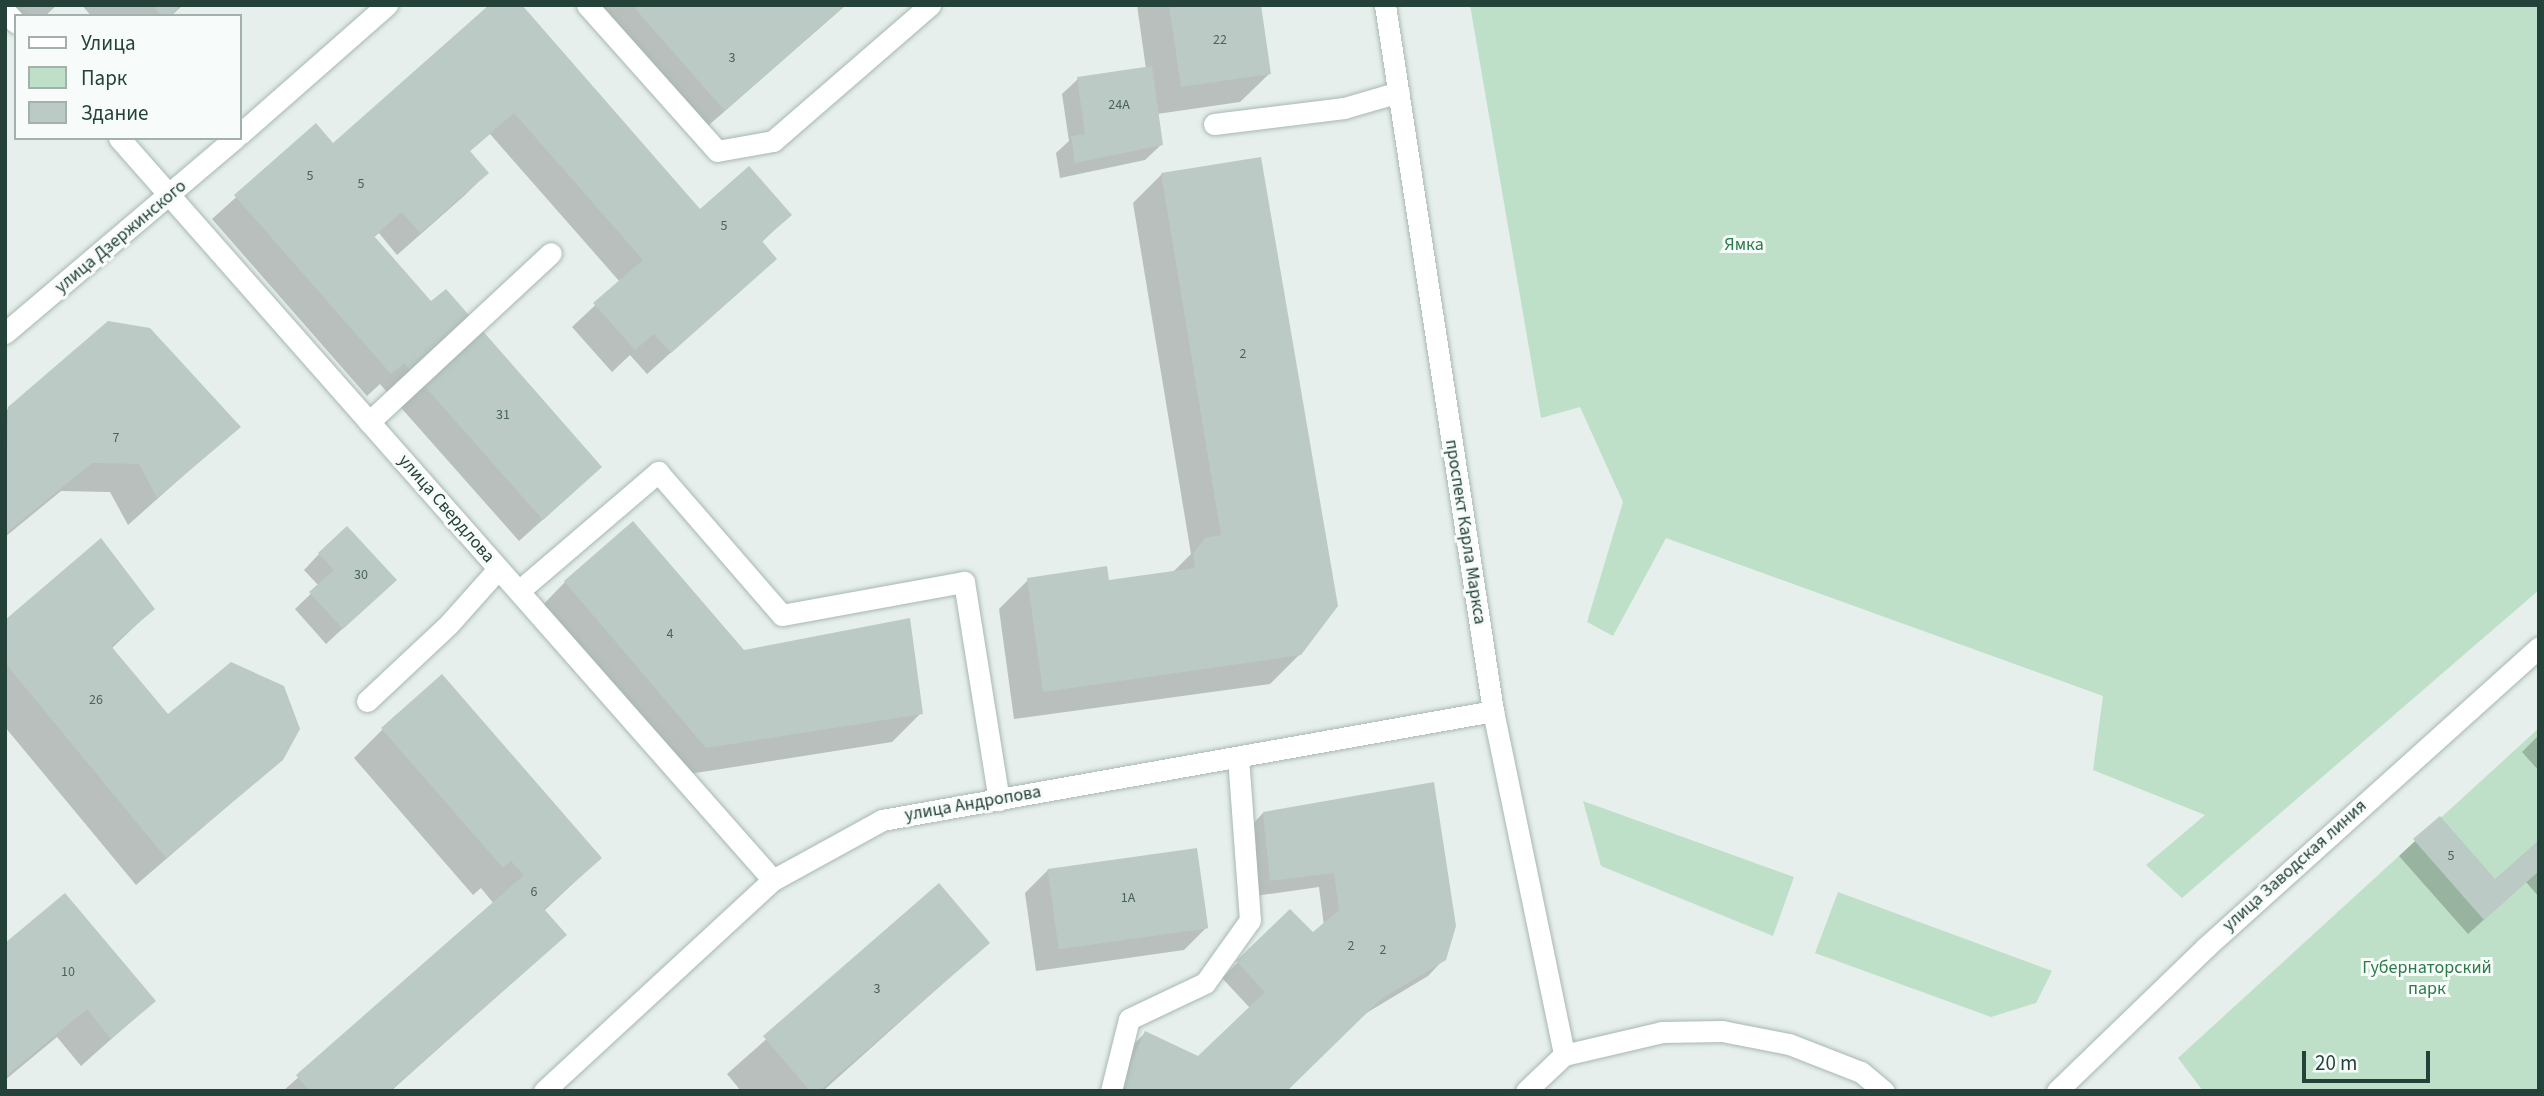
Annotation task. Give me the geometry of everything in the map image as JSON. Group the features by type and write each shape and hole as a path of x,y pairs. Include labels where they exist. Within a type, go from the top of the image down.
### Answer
{"street":[{"path":"242,132 387,5"},
{"path":"587,5 717,151 773,141 930,5"},
{"name":"проспект Карла Маркса","path":"1385,5 1493,711 1564,1055"},
{"path":"1214,124 1344,107 1399,92"},
{"name":"улица Свердлова","path":"121,140 773,880"},
{"name":"улица Дзержинского","path":"5,333 171,196 233,140"},
{"path":"369,422 551,253"},
{"path":"520,590 658,472 782,615 964,582 999,800"},
{"path":"367,701 449,624 498,569"},
{"name":"улица Заводская линия","path":"2057,1091 2206,947 2539,648"},
{"name":"улица Андропова","path":"544,1091 773,880 882,820 1493,711"},
{"path":"1111,1091 1129,1019 1205,983 1250,920 1238,757"},
{"path":"1526,1091 1564,1055 1662,1032 1722,1031 1789,1044 1861,1072 1884,1091"}],"green space":[{"name":"Ямка","path":"1470,5 2539,5 2539,590 2182,898 2146,865 2205,815 2093,770 2103,696 1666,538 1613,636 1587,622 1623,502 1580,407 1541,418"},
{"name":"Губернаторский парк","path":"2539,728 2539,1091 2203,1091 2178,1058"},
{"path":"1583,801 1794,877 1773,936 1601,866"},
{"path":"1838,892 2052,971 2036,1003 1991,1017 1815,953"}],"building":[{"path":"152,5 181,5 171,14 159,14"},
{"path":"489,5 522,5 700,209 749,166 792,215 762,241 777,259 671,353 654,334 635,350 593,303 643,260 514,113 470,151 489,173 420,233 402,212 374,236 431,301 446,289 602,467 543,520 404,363 391,374 234,195 316,123 333,143"},
{"path":"632,5 845,5 725,111"},
{"path":"1169,5 1261,5 1271,74 1181,87"},
{"path":"1152,66 1163,145 1075,163 1071,136 1085,134 1077,77"},
{"path":"1261,157 1338,606 1301,655 1043,692 1027,578 1107,566 1109,580 1195,568 1193,554 1205,538 1221,535 1161,173"},
{"path":"108,321 150,328 241,427 157,498 139,464 92,463 5,534 8,407"},
{"path":"633,521 744,650 910,618 923,714 706,748 564,581"},
{"path":"347,526 397,580 343,629 309,592 334,570 318,553"},
{"path":"101,538 155,609 111,646 168,714 231,662 284,686 300,729 283,760 166,858 5,663 5,620"},
{"path":"442,674 602,858 544,909 567,935 390,1091 309,1091 296,1075 524,875 511,861 503,868 381,728"},
{"path":"1434,782 1456,926 1446,960 1381,999 1287,1091 1131,1091 1120,1086 1145,1031 1198,1056 1265,992 1236,961 1290,909 1313,932 1339,910 1334,873 1270,881 1263,812"},
{"path":"2440,816 2495,879 2539,840 2539,871 2484,920 2413,839"},
{"path":"1197,848 1208,928 1059,949 1047,869"},
{"path":"939,883 990,943 819,1091 810,1091 763,1036"},
{"path":"65,893 156,1001 111,1039 87,1009 5,1077 5,943"}]}
